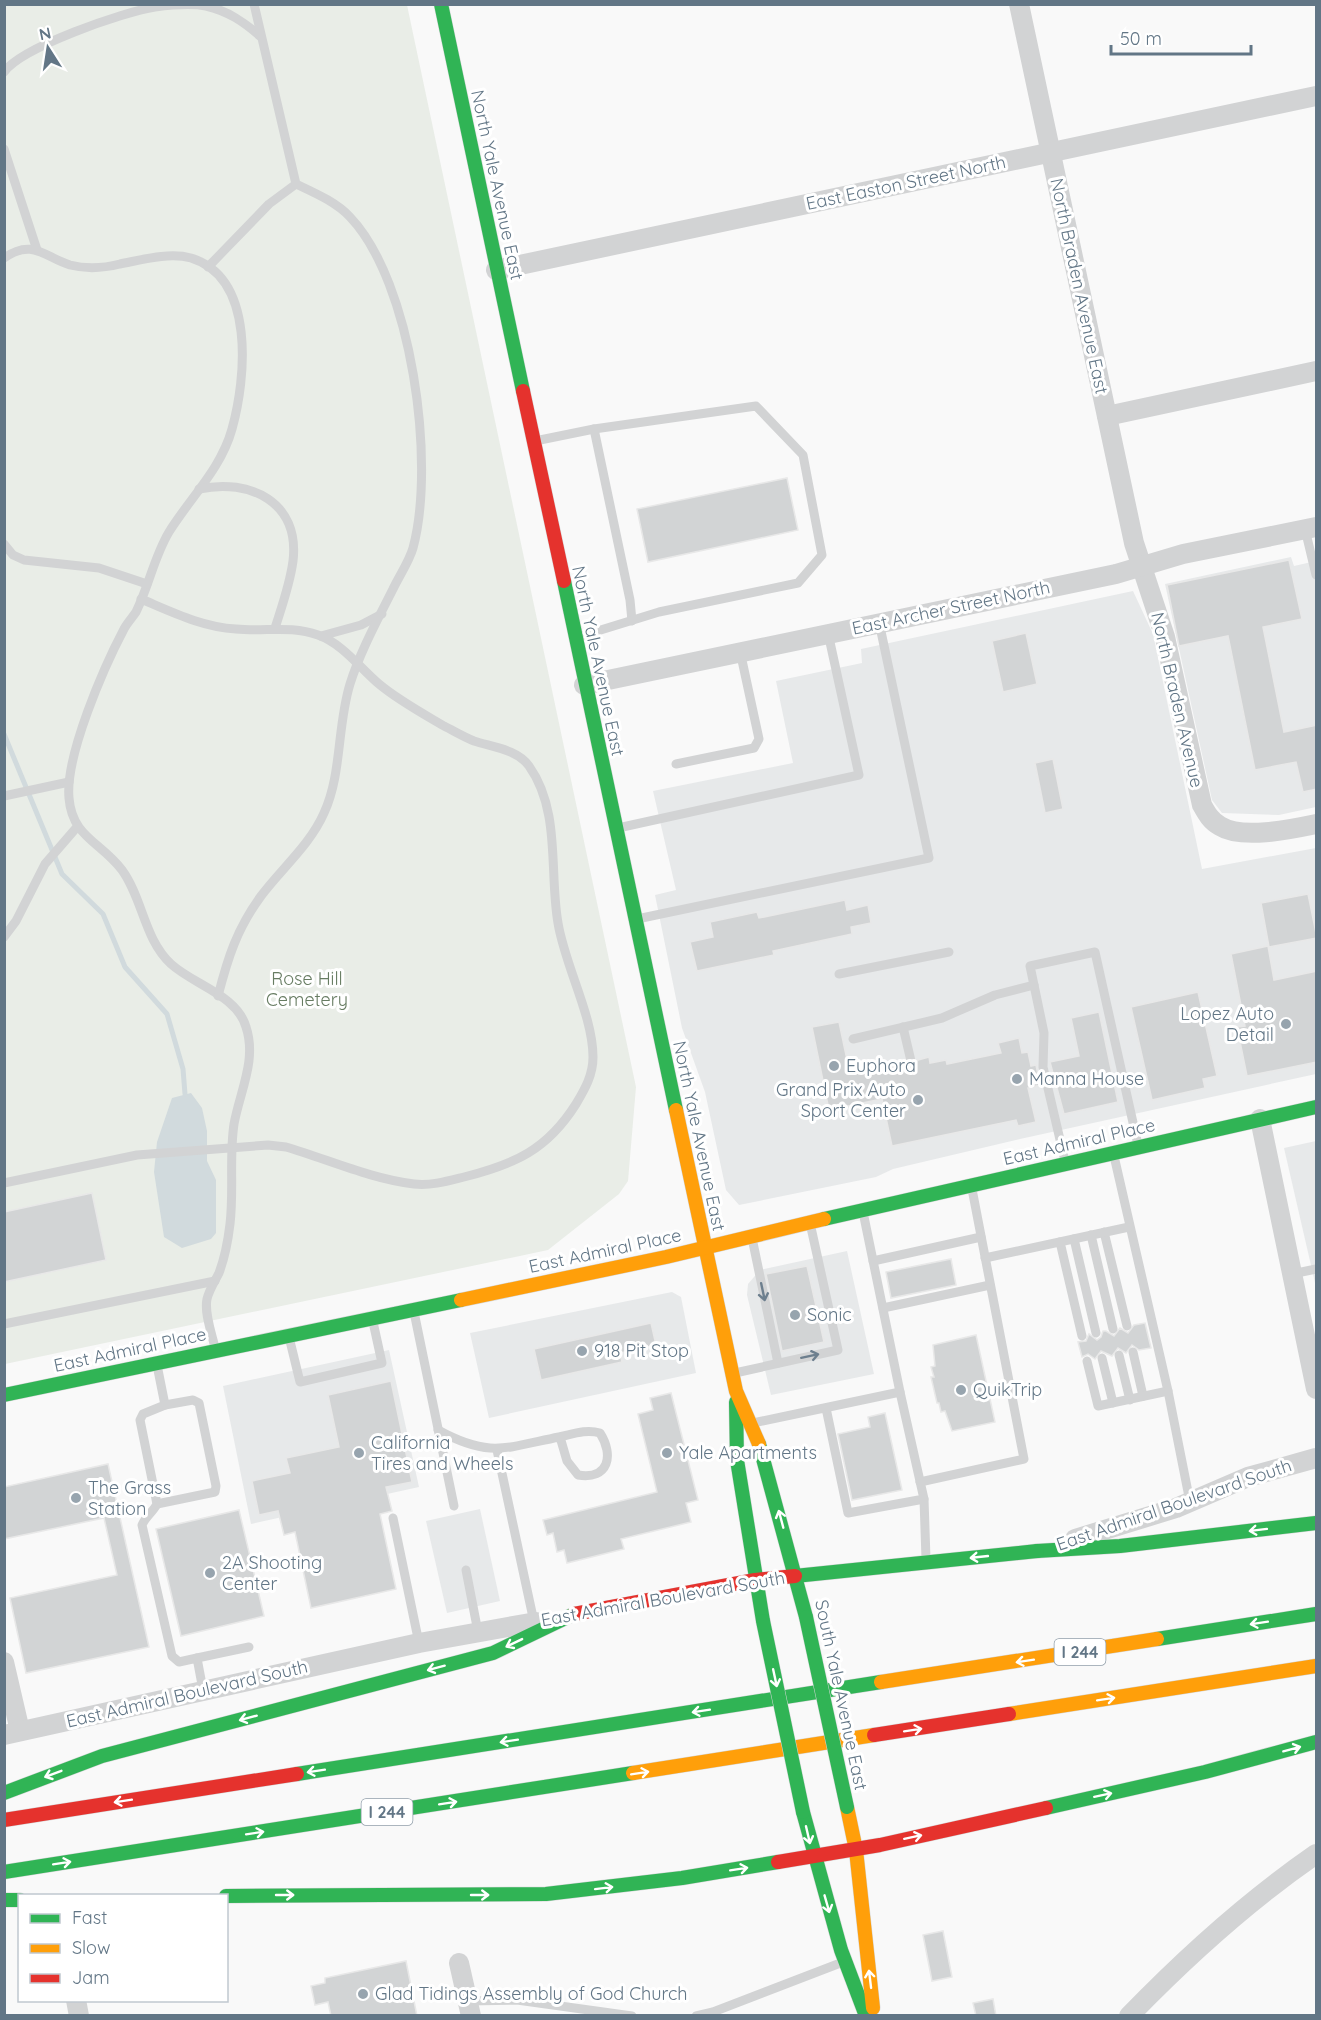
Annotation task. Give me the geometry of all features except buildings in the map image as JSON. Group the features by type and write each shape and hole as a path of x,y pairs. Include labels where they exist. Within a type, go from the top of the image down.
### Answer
{"main road":[{"name":"North Yale Avenue East","path":"441,4 721,1324"},
{"name":"East Admiral Place","path":"4,1395 704,1247 1317,1107"},
{"name":"South Yale Avenue East","path":"721,1324 736,1391 764,1455 806,1617 855,1850 874,2016"},
{"name":"South Yale Avenue East","path":"736,1391 737,1460 763,1621 813,1857 845,1961 866,2016"},
{"path":"1037,1551 1120,1546 1317,1523"},
{"name":"East Admiral Boulevard South","path":"574,1614 755,1580 1037,1551"},
{"path":"4,1793 102,1756 493,1653 574,1614"},
{"name":"I 244","path":"4,1820 1317,1614"},
{"name":"I 244","path":"4,1872 1317,1666"},
{"path":"228,1896 546,1894 681,1878 855,1850 1194,1774 1317,1742"}],"street":[{"name":"North Braden Avenue East","path":"1019,4 1134,543 1143,566"},
{"name":"East Easton Street North","path":"496,270 1317,96"},
{"path":"1107,416 1317,371"},
{"name":"East Archer Street North","path":"584,685 1311,528"},
{"name":"North Braden Avenue","path":"1143,566 1165,637 1202,805 1210,819 1222,828 1259,832 1317,824"},
{"path":"1260,1119 1317,1389"},
{"name":"East Admiral Boulevard South","path":"1037,1551 1190,1502 1248,1477 1317,1458"},
{"name":"East Admiral Boulevard South","path":"12,1733 419,1643 574,1614"},
{"path":"4,1662 12,1733"},
{"path":"1129,2016 1180,1963 1242,1909 1317,1854"},
{"path":"459,1963 469,2008"}],"lane":[{"path":"254,4 296,184"},
{"path":"4,72 30,51 130,13 154,7 204,6 227,12 261,37"},
{"path":"4,149 37,250"},
{"path":"208,267 269,204 296,184"},
{"path":"218,996 231,947 243,924 260,897 314,834 325,812 351,683 412,550 420,507 421,442 412,375 389,282 370,244 350,217 324,198 296,184"},
{"path":"4,258 26,248 37,250 68,264 89,268 172,257 190,258 208,267 221,279 232,298 240,321 243,347 232,430 220,459 167,535 141,599 110,659 84,724 69,782 71,817 76,827 110,856 125,874 156,947 172,964 233,1005 243,1016 250,1044 250,1061 234,1125 228,1240 206,1301 215,1350"},
{"path":"533,442 594,429 756,406 803,455 822,555 798,584 659,612 575,638"},
{"path":"594,429 630,600 632,621"},
{"path":"199,489 227,485 255,491 270,500 289,522 293,559 275,628"},
{"path":"1311,528 1317,575"},
{"path":"4,544 13,555 24,560 99,568 147,584"},
{"path":"4,1183 148,1155 233,1148 286,1147 393,1180 416,1184 438,1183 502,1167 528,1155 548,1140 568,1117 591,1077 592,1041 565,959 558,924 553,842 546,808 528,764 515,754 473,740 446,726 380,685 339,646 321,636 295,628 235,630 208,625 141,599"},
{"path":"321,636 361,625 381,614"},
{"path":"635,919 929,858 879,622"},
{"path":"615,828 859,775 828,633"},
{"path":"676,764 754,748 759,739 740,651"},
{"path":"4,796 69,782"},
{"path":"4,937 16,921 45,864 76,827"},
{"path":"839,974 949,952"},
{"path":"1066,1163 1043,1067 1044,1033 1030,966 1095,952 1139,1147"},
{"path":"853,1039 942,1018 995,995 1034,985"},
{"path":"903,1027 911,1062"},
{"path":"1114,1152 1128,1227 1168,1391 1190,1502"},
{"path":"920,1482 1024,1459 971,1186"},
{"path":"862,1211 924,1499 926,1563"},
{"path":"732,1374 838,1350 810,1222"},
{"path":"985,1258 1128,1227"},
{"path":"1104,1232 1127,1326"},
{"path":"751,1235 778,1363"},
{"path":"1091,1235 1113,1329"},
{"path":"873,1261 981,1238"},
{"path":"1074,1239 1096,1333"},
{"path":"1060,1242 1082,1336"},
{"path":"1292,1274 1317,1269"},
{"path":"4,1324 215,1281"},
{"path":"882,1308 990,1285"},
{"path":"413,1309 454,1506"},
{"path":"289,1335 300,1382 382,1363 372,1318"},
{"path":"1133,1352 1143,1396"},
{"path":"1119,1354 1130,1400"},
{"path":"1102,1358 1113,1403"},
{"path":"1087,1361 1098,1406 1168,1391"},
{"path":"157,1363 165,1405"},
{"path":"751,1424 900,1392"},
{"path":"157,1504 215,1492 216,1486 199,1403 193,1400 165,1405 142,1414 140,1420 157,1504 146,1515 142,1525 172,1656 179,1662 249,1647"},
{"path":"826,1408 848,1513 924,1499"},
{"path":"438,1430 466,1445 497,1450 590,1430 600,1433 607,1445 609,1455 603,1469 587,1476 578,1475 567,1461 560,1437"},
{"path":"497,1450 534,1622"},
{"path":"393,1518 419,1643"},
{"path":"466,1570 478,1632"},
{"path":"197,1658 204,1690"},
{"path":"696,2016 713,2012 845,1961"},
{"path":"469,2008 517,2000 632,2016"}],"shaded area":[{"path":"1291,557 1294,566 1316,561 1316,807 1279,815 1222,813 1212,800 1165,584"},
{"path":"1133,591 1153,634 1202,869 1316,848 1316,1074 1020,1139 893,1169 876,1177 739,1205 726,1190 705,1092 682,1028 655,895 676,890 653,791 793,763 776,681 862,663 861,649"},
{"path":"191,1093 202,1108 207,1131 207,1161 216,1180 216,1233 211,1239 182,1248 164,1237 154,1172 157,1142 172,1098"},
{"path":"1316,1141 1316,1287 1284,1148"},
{"path":"847,1251 874,1374 771,1395 747,1295 748,1284 760,1270"},
{"path":"672,1292 681,1297 696,1373 489,1418 470,1333"},
{"path":"389,1350 419,1487 251,1524 223,1386"},
{"path":"480,1509 500,1601 447,1613 426,1521"}],"green space":[{"name":"Rose Hill Cemetery","path":"4,5 407,5 636,1087 628,1181 619,1194 548,1250 5,1364"}],"waterway":[{"path":"4,734 62,874 103,914 125,967 167,1014 183,1069 185,1094"}],"traffic: fast":[{"path":"441,4 523,391"},
{"path":"564,581 676,1110"},
{"path":"824,1219 1316,1107"},
{"path":"4,1395 461,1300"},
{"path":"736,1402 737,1460 763,1621"},
{"path":"759,1444 806,1617"},
{"path":"1037,1551 1120,1546 1316,1523"},
{"path":"795,1576 1037,1551"},
{"path":"4,1793 102,1756 493,1653 574,1614"},
{"path":"1157,1639 1316,1614"},
{"path":"806,1617 847,1807"},
{"path":"763,1621 803,1812"},
{"path":"297,1774 881,1682"},
{"path":"1046,1808 1205,1772 1316,1742"},
{"path":"4,1872 633,1773"},
{"path":"803,1812 841,1950 866,2016"},
{"path":"228,1896 546,1894 682,1878 778,1862"},
{"path":"4,1900 18,1900"}],"traffic: slow":[{"path":"676,1110 736,1391 759,1444"},
{"path":"461,1300 666,1257 824,1219"},
{"path":"881,1682 1157,1639"},
{"path":"1009,1714 1316,1666"},
{"path":"633,1773 874,1735"},
{"path":"847,1807 856,1850 873,2008"}],"traffic: jam":[{"path":"523,391 564,581"},
{"path":"574,1614 755,1580 795,1576"},
{"path":"874,1735 1009,1714"},
{"path":"4,1820 297,1774"},
{"path":"778,1862 880,1845 1046,1808"}],"place":[{"name":"Lopez Auto Detail","path":"1286,1024"},
{"name":"Euphora","path":"834,1066"},
{"name":"Manna House","path":"1017,1079"},
{"name":"Grand Prix Auto Sport Center","path":"918,1100"},
{"name":"Sonic","path":"795,1315"},
{"name":"918 Pit Stop","path":"582,1351"},
{"name":"QuikTrip","path":"961,1390"},
{"name":"California Tires and Wheels","path":"359,1453"},
{"name":"Yale Apartments","path":"667,1453"},
{"name":"The Grass Station","path":"76,1498"},
{"name":"2A Shooting Center","path":"210,1573"},
{"name":"Glad Tidings Assembly of God Church","path":"363,1994"}]}
